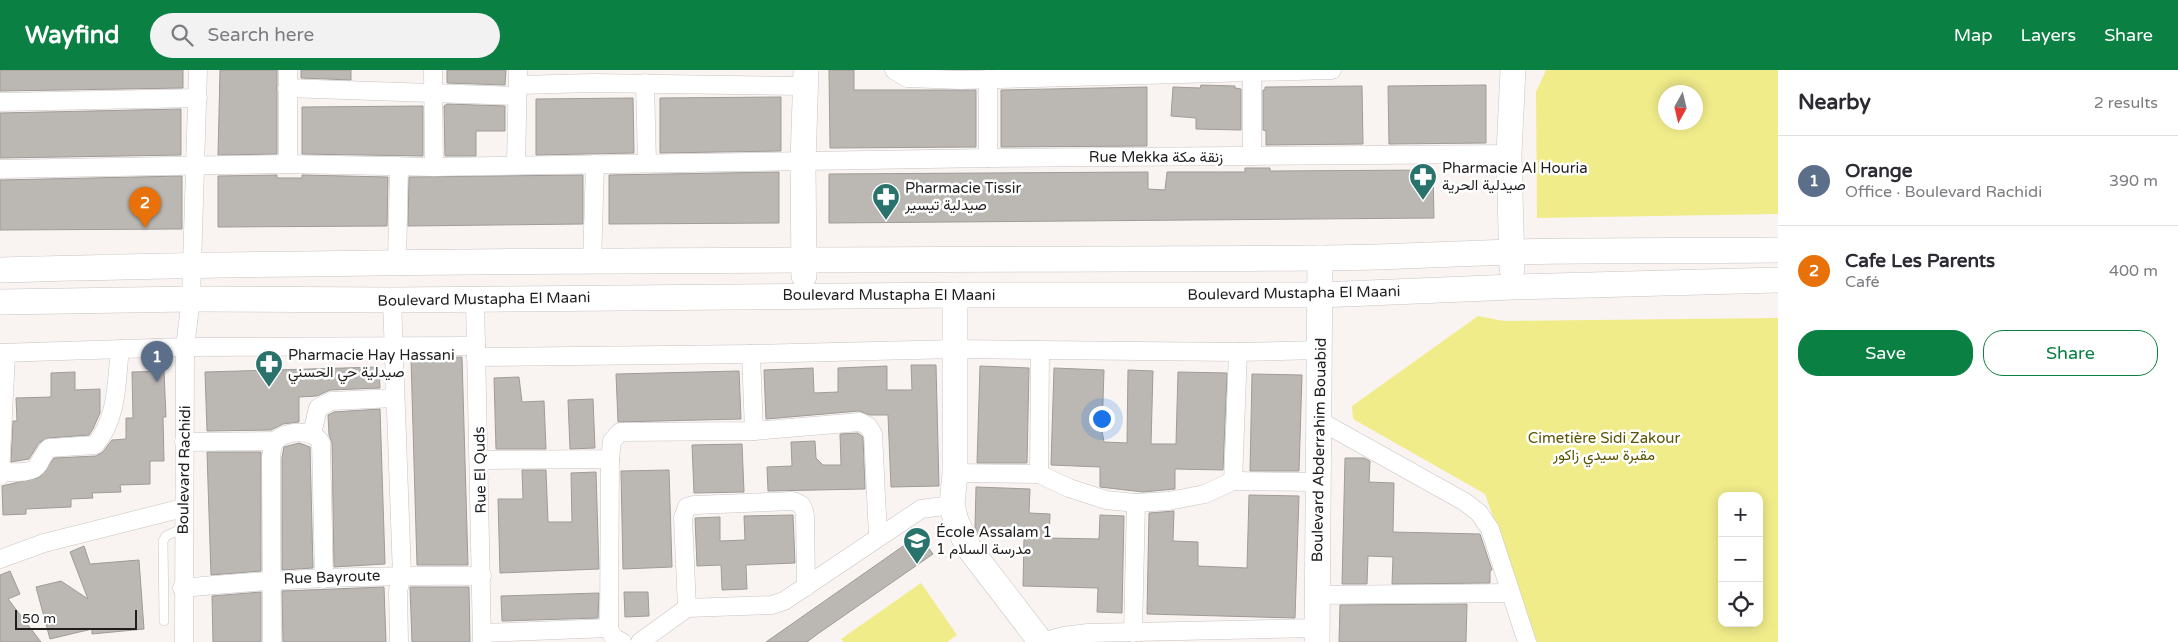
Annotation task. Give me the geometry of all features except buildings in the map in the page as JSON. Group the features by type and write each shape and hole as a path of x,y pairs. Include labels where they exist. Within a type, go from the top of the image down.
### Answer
{"street":[{"name":"Boulevard Rachidi","path":"184,642 182,588 185,347 191,299 198,70"},
{"path":"288,70 288,164"},
{"path":"433,70 434,168"},
{"path":"894,70 908,78 961,75 988,79 1332,70"},
{"path":"1512,70 1509,154 1513,287"},
{"path":"1252,71 1252,156"},
{"path":"287,88 433,92 593,76 645,84 664,77 806,78 803,162 805,296"},
{"path":"988,79 988,158"},
{"path":"516,164 518,84"},
{"path":"645,84 647,162"},
{"path":"0,102 198,98"},
{"name":"Rue Mekka زنقة مكة","path":"0,169 288,164 434,168 516,164 647,162 1509,154"},
{"path":"592,263 595,164"},
{"path":"396,262 399,166"},
{"path":"0,270 396,262 592,263 804,259 1320,258 1512,252 1778,250"},
{"name":"Boulevard Abderrahim Bouabid","path":"1317,635 1320,258"},
{"name":"Boulevard Mustapha El Maani","path":"0,302 191,299 392,300 955,295 1320,295 1513,287 1778,280"},
{"path":"955,295 956,473 952,504 956,521 968,547 1041,642 1080,634 1317,635"},
{"name":"Rue El Quds","path":"475,298 480,460 482,638"},
{"path":"392,300 402,575 398,591 399,642"},
{"path":"0,476 3,353 185,347 393,347 476,352 751,354 956,349 1238,352 1320,350"},
{"path":"0,472 32,470 38,467 42,455 48,448 95,445 104,435 112,415 120,349"},
{"path":"1039,474 1040,351"},
{"path":"1233,482 1238,352"},
{"path":"751,354 754,431"},
{"path":"312,434 318,408 331,401 395,398"},
{"path":"622,642 614,637 609,628 610,459 612,441 620,432 754,431 860,422 868,426 874,441 878,536"},
{"path":"1320,422 1465,502 1479,513 1490,529 1528,642"},
{"path":"184,442 276,441 283,436 312,434 318,438 321,443 324,579"},
{"path":"272,642 271,456 276,441"},
{"path":"480,460 610,459"},
{"path":"956,473 1039,474 1069,488 1106,500 1136,503 1169,501 1205,494 1233,482 1319,482"},
{"path":"687,608 683,518 687,507 694,505 792,500 799,502 804,508 806,587"},
{"path":"1133,633 1136,503"},
{"path":"640,642 687,608 772,604 784,601 878,536 921,509 952,504"},
{"path":"0,559 44,543 183,508"},
{"name":"Rue Bayroute","path":"182,588 272,579 324,579 402,575 482,576"},
{"path":"1318,595 1510,593"},
{"path":"482,638 609,628"}],"lane":[{"path":"164,621 163,541 166,536 183,528"}],"green space":[{"path":"1546,70 1778,70 1778,214 1537,218 1536,92"},
{"name":"Cimetière Sidi Zakour مقبرة سيدي زاكور","path":"1478,316 1504,321 1778,318 1778,642 1537,642 1485,494 1353,419 1352,406"},
{"path":"921,583 957,635 947,642 843,642 841,639"}],"place":[{"name":"Pharmacie Al Houria صيدلية الحرية","path":"1423,201"},
{"name":"Pharmacie Tissir صيدلية تيسير","path":"886,221"},
{"name":"Cafe Les Parents","path":"145,228"},
{"name":"Orange","path":"157,382"},
{"name":"Pharmacie Hay Hassani صيدلية حي الحسني","path":"269,388"},
{"name":"École Assalam 1 مدرسة السلام 1","path":"917,565"}]}
